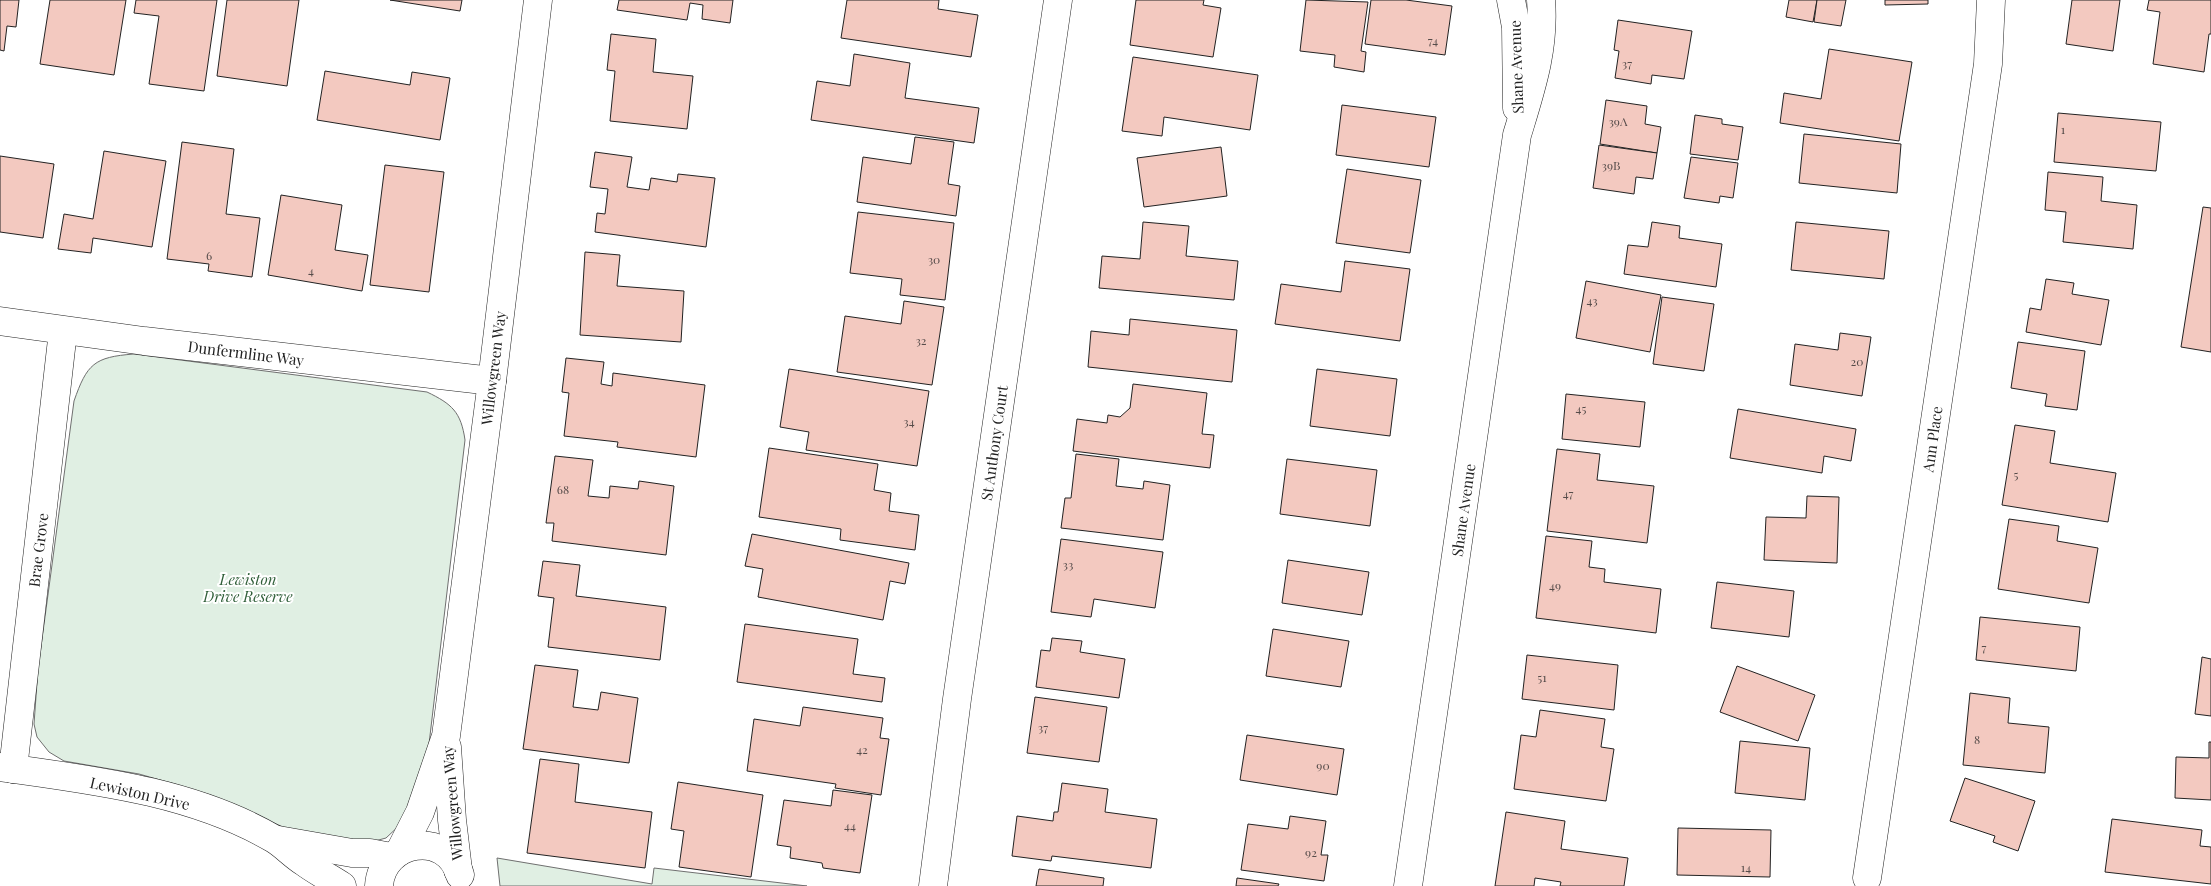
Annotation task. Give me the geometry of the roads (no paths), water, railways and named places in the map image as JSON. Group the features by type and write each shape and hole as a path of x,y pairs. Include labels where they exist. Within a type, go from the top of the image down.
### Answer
{"street":[{"name":"Willowgreen Way","path":"460,878 452,820 446,736 492,381 538,0"},
{"name":"St Anthony Court","path":"933,886 957,699 1058,0"},
{"name":"Shane Avenue","path":"1511,0 1516,27 1518,134"},
{"name":"Shane Avenue","path":"1408,886 1518,134 1538,62 1543,17 1542,0"},
{"name":"Ann Place","path":"1867,878 1988,64 1991,0"},
{"name":"Dunfermline Way","path":"0,320 63,331 492,381"},
{"name":"Brae Grove","path":"7,768 63,331"},
{"name":"Willowgreen Way","path":"379,886 383,867 396,854 420,812 446,736"},
{"name":"Lewiston Drive","path":"7,768 120,785 154,793 226,816 274,839 303,862 342,886"},
{"name":"Lewiston Drive","path":"274,839 352,853 396,854"},
{"path":"396,854 411,846 425,845 434,848 448,856 460,878"}],"park label":[{"name":"Lewiston Drive Reserve","path":"248,588"}]}
